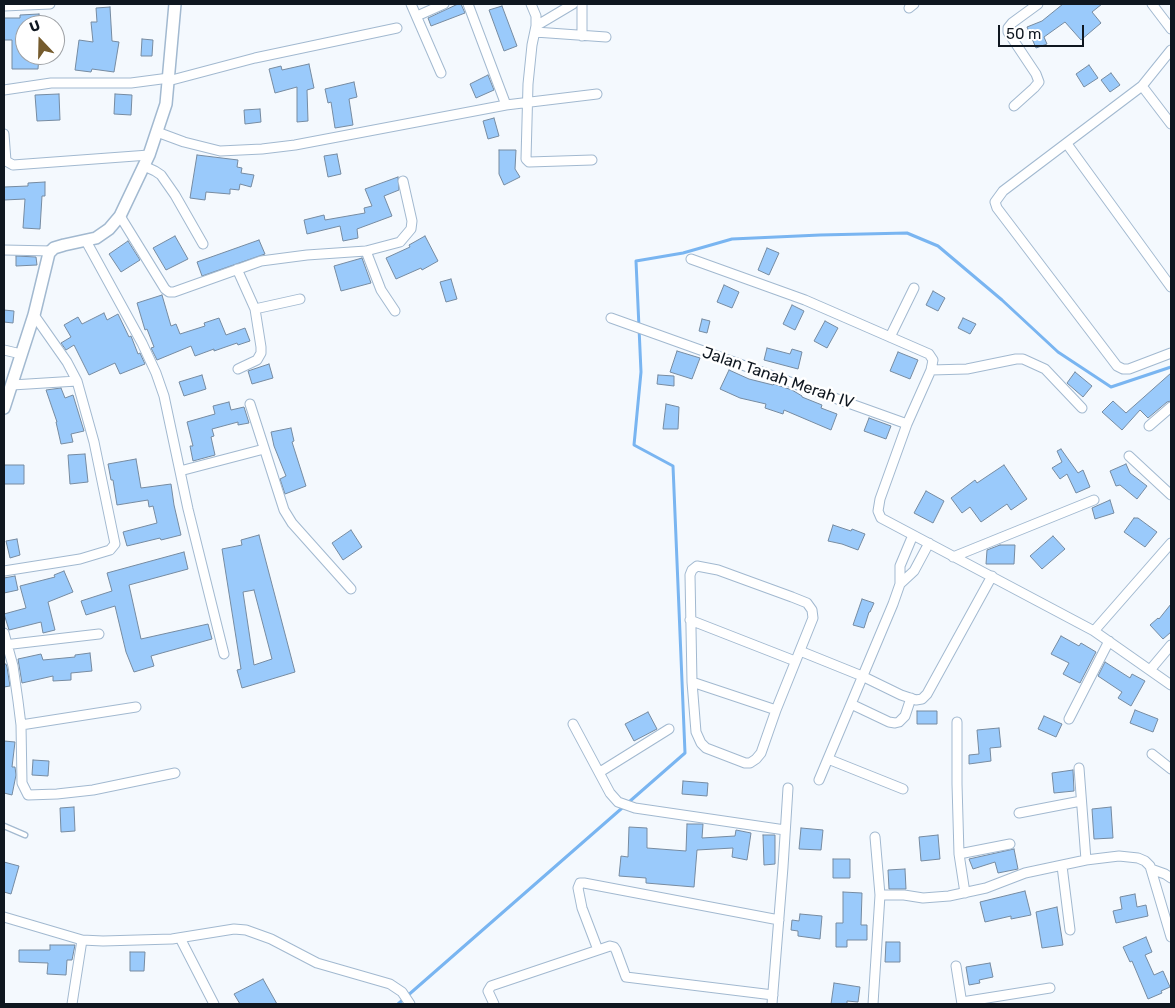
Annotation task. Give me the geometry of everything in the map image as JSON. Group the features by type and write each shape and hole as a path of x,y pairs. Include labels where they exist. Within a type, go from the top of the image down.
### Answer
{"street":[{"path":"6,5 50,4"},
{"path":"4,250 52,250 64,245 86,241 102,234 120,216 149,155 166,104 175,4"},
{"path":"411,4 440,73"},
{"path":"417,16 444,4"},
{"path":"468,4 506,105"},
{"path":"531,4 536,16 536,29 532,45 527,102 525,156 529,162 592,160"},
{"path":"536,29 572,4"},
{"path":"582,4 582,36"},
{"path":"1014,106 1039,82 1036,74 1008,32 1008,28 1012,22 1038,4"},
{"path":"1152,4 1171,30"},
{"path":"4,90 50,83 131,83 168,80 276,53 397,28"},
{"path":"536,29 582,36 606,37"},
{"path":"1171,50 1142,86 1003,191 996,199 995,205 1117,366 1129,369 1171,353"},
{"path":"1142,86 1171,124"},
{"path":"157,132 184,142 220,151 262,149 296,145 506,105 597,94"},
{"path":"4,134 6,161 13,165 149,155"},
{"path":"1067,144 1171,286"},
{"path":"144,166 161,175 175,195 203,244"},
{"path":"120,216 160,282 169,292 178,291 261,261 307,254 366,252 400,242 410,229 411,216 403,181"},
{"path":"86,241 142,343 156,373 166,405 224,654"},
{"path":"4,408 34,315 46,262 52,250"},
{"path":"366,252 381,290 395,311"},
{"path":"692,259 805,300 929,354 932,360 931,370 908,424 880,499 878,511 881,518 885,522 913,534 1094,631 1171,685"},
{"path":"237,269 255,309 261,353 258,360 238,369"},
{"path":"890,337 914,288"},
{"path":"255,309 300,299"},
{"path":"4,572 80,560 115,547 94,442 77,381 68,362 34,315"},
{"name":"Jalan Tanah Merah IV","path":"611,318 908,424"},
{"path":"4,350 22,354"},
{"path":"931,370 967,369 1023,359 1045,369 1082,408"},
{"path":"12,385 77,381"},
{"path":"250,404 280,502 288,518 351,589"},
{"path":"1149,426 1171,407"},
{"path":"180,470 264,449"},
{"path":"1129,456 1171,495"},
{"path":"954,556 1094,500"},
{"path":"819,780 900,584 900,566 913,534"},
{"path":"900,584 914,571 929,543"},
{"path":"1094,631 1171,543"},
{"path":"700,566 807,603 812,610 813,618 800,651 759,757 750,763 711,751 701,743 694,723 690,620 690,575 693,568 700,566"},
{"path":"800,651 910,698 920,700 927,694 992,576"},
{"path":"690,620 796,661"},
{"path":"4,633 12,666 21,725 22,783 24,790 30,796 93,790 175,773"},
{"path":"6,645 99,634"},
{"path":"1069,719 1109,642"},
{"path":"1150,670 1171,645"},
{"path":"692,682 776,710"},
{"path":"851,704 895,723 902,720 905,716 910,698"},
{"path":"21,725 136,707"},
{"path":"957,722 960,854 965,893"},
{"path":"573,724 612,797 618,802 631,807 784,830"},
{"path":"600,772 669,729"},
{"path":"1152,754 1171,769"},
{"path":"828,759 903,789"},
{"path":"1079,768 1086,860"},
{"path":"494,1004 488,991 491,986 610,946 615,948 626,977 773,1000 788,788"},
{"path":"1019,813 1081,801"},
{"path":"874,1004 880,895 875,837"},
{"path":"960,854 1010,844"},
{"path":"880,895 933,898 986,888 1025,873 1086,860 1119,856 1138,858 1145,861 1151,869 1171,937"},
{"path":"1062,866 1070,930"},
{"path":"1151,869 1166,874 1171,878"},
{"path":"598,950 582,908 578,888 580,883 778,920"},
{"path":"4,917 82,940 125,941 180,938 234,929 246,930 271,939 318,963 380,981 397,988 410,1004"},
{"path":"180,938 214,1004"},
{"path":"72,1004 82,940"},
{"path":"956,966 962,1003 1050,988"}],"lane":[{"path":"4,826 25,835"}],"building":[{"path":"461,4 465,13 431,26 428,18"},
{"path":"1063,4 1102,4 1092,12 1101,23 1081,40 1065,22 1044,37 1047,44 1036,48 1027,27 1042,21"},
{"path":"502,6 517,46 504,51 489,10"},
{"path":"110,7 112,41 119,42 114,72 92,69 91,72 75,70 79,40 93,42 91,22 97,22 96,8"},
{"path":"4,18 15,18 15,65 38,65 38,69 12,69 12,40 4,40"},
{"path":"142,39 153,40 152,56 141,56"},
{"path":"309,64 314,88 307,90 308,121 297,122 297,87 275,93 269,69 281,66 282,70"},
{"path":"1089,65 1098,78 1084,87 1076,74"},
{"path":"1111,73 1120,85 1110,92 1101,80"},
{"path":"488,75 494,90 476,98 470,84"},
{"path":"354,82 357,97 349,99 353,125 335,128 331,102 328,103 325,89"},
{"path":"59,94 60,120 37,121 35,95"},
{"path":"115,94 132,95 131,115 114,114"},
{"path":"260,109 261,122 245,124 244,110"},
{"path":"494,118 499,136 488,139 483,121"},
{"path":"499,150 516,150 515,169 520,177 504,185 499,174"},
{"path":"337,154 341,174 328,177 324,156"},
{"path":"197,155 238,160 237,167 242,168 241,173 254,175 251,187 240,184 239,190 230,189 230,194 206,192 205,200 190,198"},
{"path":"398,177 399,190 384,196 392,216 357,229 358,238 343,241 340,226 307,234 304,220 324,215 325,220 365,213 364,208 372,206 365,189"},
{"path":"45,182 45,196 42,196 40,229 23,228 25,199 4,200 4,187 28,186 28,183"},
{"path":"175,236 188,259 166,270 153,248"},
{"path":"425,236 438,261 422,270 421,268 396,279 386,258 410,247 409,245"},
{"path":"259,240 265,254 202,276 197,262"},
{"path":"128,241 140,260 121,272 109,254"},
{"path":"767,248 779,253 769,275 758,270"},
{"path":"16,256 36,257 37,265 16,266"},
{"path":"362,258 371,283 341,291 334,266"},
{"path":"451,279 457,299 446,302 440,282"},
{"path":"724,285 739,292 732,308 717,302"},
{"path":"933,291 945,298 938,311 926,305"},
{"path":"162,295 171,326 176,324 180,334 205,326 204,323 219,318 226,335 245,328 250,341 238,345 237,343 214,351 214,349 195,356 191,346 157,360 151,348 154,347 147,329 145,330 137,303"},
{"path":"792,305 804,311 795,330 783,324"},
{"path":"4,310 14,311 13,323 4,322"},
{"path":"104,313 107,320 118,314 145,364 120,374 115,363 89,375 74,345 66,350 61,343 71,337 64,325 78,317 82,324"},
{"path":"963,318 976,324 970,334 958,328"},
{"path":"702,319 710,321 707,333 699,331"},
{"path":"825,321 838,328 827,348 814,341"},
{"path":"767,348 790,354 792,349 802,352 798,369 764,360"},
{"path":"677,351 700,358 692,379 670,372"},
{"path":"898,352 918,360 910,379 890,371"},
{"path":"269,364 273,378 252,384 248,371"},
{"path":"729,370 749,379 792,390 802,397 822,405 821,408 837,414 831,430 784,410 783,414 765,408 766,404 740,398 720,389"},
{"path":"1075,372 1092,386 1083,397 1067,383"},
{"path":"1171,373 1171,401 1167,402 1148,418 1140,410 1122,430 1102,412 1113,401 1126,413"},
{"path":"202,375 206,389 184,396 179,382"},
{"path":"658,375 674,376 674,386 657,384"},
{"path":"61,388 65,398 73,395 84,431 71,434 73,442 61,444 57,422 46,390"},
{"path":"229,402 231,410 244,407 249,423 238,425 238,422 212,429 214,436 211,437 215,455 193,461 190,446 193,446 187,422 215,414 213,406"},
{"path":"666,404 679,407 678,429 663,429"},
{"path":"869,418 891,426 886,439 864,431"},
{"path":"291,428 294,441 292,442 306,486 285,494 280,479 286,476 274,446 271,432"},
{"path":"1061,449 1078,473 1083,470 1090,487 1076,493 1067,474 1060,479 1052,468 1062,462 1057,451"},
{"path":"85,454 88,482 70,484 68,455"},
{"path":"136,459 141,488 171,484 181,535 127,546 123,532 157,523 153,506 149,507 148,500 117,505 108,464"},
{"path":"1126,464 1130,473 1147,486 1137,499 1120,485 1116,486 1110,471"},
{"path":"4,465 24,465 24,484 4,484"},
{"path":"1004,465 1027,499 1011,510 1007,504 981,522 970,507 962,513 951,498 975,480 977,483"},
{"path":"926,491 944,501 933,523 914,513"},
{"path":"1110,500 1114,513 1095,519 1092,508"},
{"path":"1134,518 1138,518 1157,532 1145,547 1124,532"},
{"path":"833,525 865,534 858,550 828,541"},
{"path":"351,530 362,547 343,560 332,543"},
{"path":"259,535 295,672 242,688 237,670 241,669 222,549 242,545 241,540","holes":["254,590 272,659 254,665 243,592"]},
{"path":"1053,536 1065,549 1042,569 1030,556"},
{"path":"17,539 20,555 10,558 6,541"},
{"path":"1000,545 1015,545 1014,564 986,564 987,550"},
{"path":"184,552 188,569 129,585 141,639 208,624 212,639 151,656 154,666 134,672 126,652 115,606 86,615 81,601 112,591 107,573"},
{"path":"64,571 73,592 48,602 55,630 43,633 41,622 9,630 4,614 26,608 20,586 55,577 54,575"},
{"path":"15,576 18,590 4,593 4,578"},
{"path":"862,599 874,603 864,628 853,625"},
{"path":"1171,604 1171,632 1163,639 1150,625 1159,619"},
{"path":"1061,636 1079,646 1081,643 1096,652 1080,683 1063,674 1069,663 1051,654"},
{"path":"90,653 92,671 71,673 71,680 53,681 53,676 22,683 18,659 41,654 43,660 75,657 75,655"},
{"path":"1105,662 1130,678 1132,674 1145,681 1131,706 1118,698 1122,692 1098,676"},
{"path":"4,664 7,667 10,686 4,687"},
{"path":"1135,710 1158,719 1153,732 1130,723"},
{"path":"917,711 937,711 937,724 917,724"},
{"path":"648,712 657,729 634,741 625,724"},
{"path":"1044,716 1062,724 1056,737 1038,729"},
{"path":"999,728 1001,747 990,748 991,761 969,764 969,755 979,754 977,730"},
{"path":"4,741 15,742 12,767 15,767 16,775 12,795 4,793"},
{"path":"33,760 49,761 48,776 32,775"},
{"path":"1073,770 1074,791 1054,793 1052,773"},
{"path":"683,781 708,783 707,796 682,794"},
{"path":"74,807 75,831 61,832 60,808"},
{"path":"1111,807 1113,838 1094,839 1092,809"},
{"path":"687,824 703,824 702,838 735,836 736,830 751,833 747,860 732,857 733,848 697,850 694,887 646,883 646,878 619,876 621,856 628,857 629,827 647,828 647,848 686,851"},
{"path":"801,828 823,830 821,850 799,849"},
{"path":"763,835 775,835 775,864 764,865"},
{"path":"938,835 940,859 921,861 919,837"},
{"path":"1014,849 1018,869 998,873 995,862 973,869 969,859"},
{"path":"833,859 850,859 850,878 833,878"},
{"path":"4,862 19,866 11,894 4,892"},
{"path":"905,869 906,889 889,889 888,870"},
{"path":"1025,891 1031,915 1011,919 1011,916 985,922 980,902"},
{"path":"843,892 862,893 861,925 867,925 867,940 847,940 847,947 836,947 836,923 843,923"},
{"path":"1135,894 1137,907 1146,905 1148,916 1116,923 1113,911 1122,909 1120,897"},
{"path":"1057,907 1063,945 1042,948 1036,912"},
{"path":"800,914 822,916 820,939 798,936 798,931 791,930 792,920 799,921"},
{"path":"1146,937 1152,952 1145,955 1154,975 1163,971 1170,987 1148,999 1132,961 1130,962 1123,947"},
{"path":"886,942 900,942 900,962 885,962"},
{"path":"50,945 75,945 72,960 67,960 66,975 47,974 48,963 19,962 19,950 50,950"},
{"path":"130,952 145,952 144,971 130,971"},
{"path":"990,963 993,977 979,980 980,983 969,985 966,967"},
{"path":"263,979 277,1004 240,1004 234,994"},
{"path":"834,983 860,987 858,1002 847,1001 847,1004 831,1004"}],"waterway":[{"path":"398,1004 685,753 673,466 634,445 641,372 636,261 683,253 732,239 907,233 938,246 1002,300 1058,352 1111,387 1171,367"}]}
